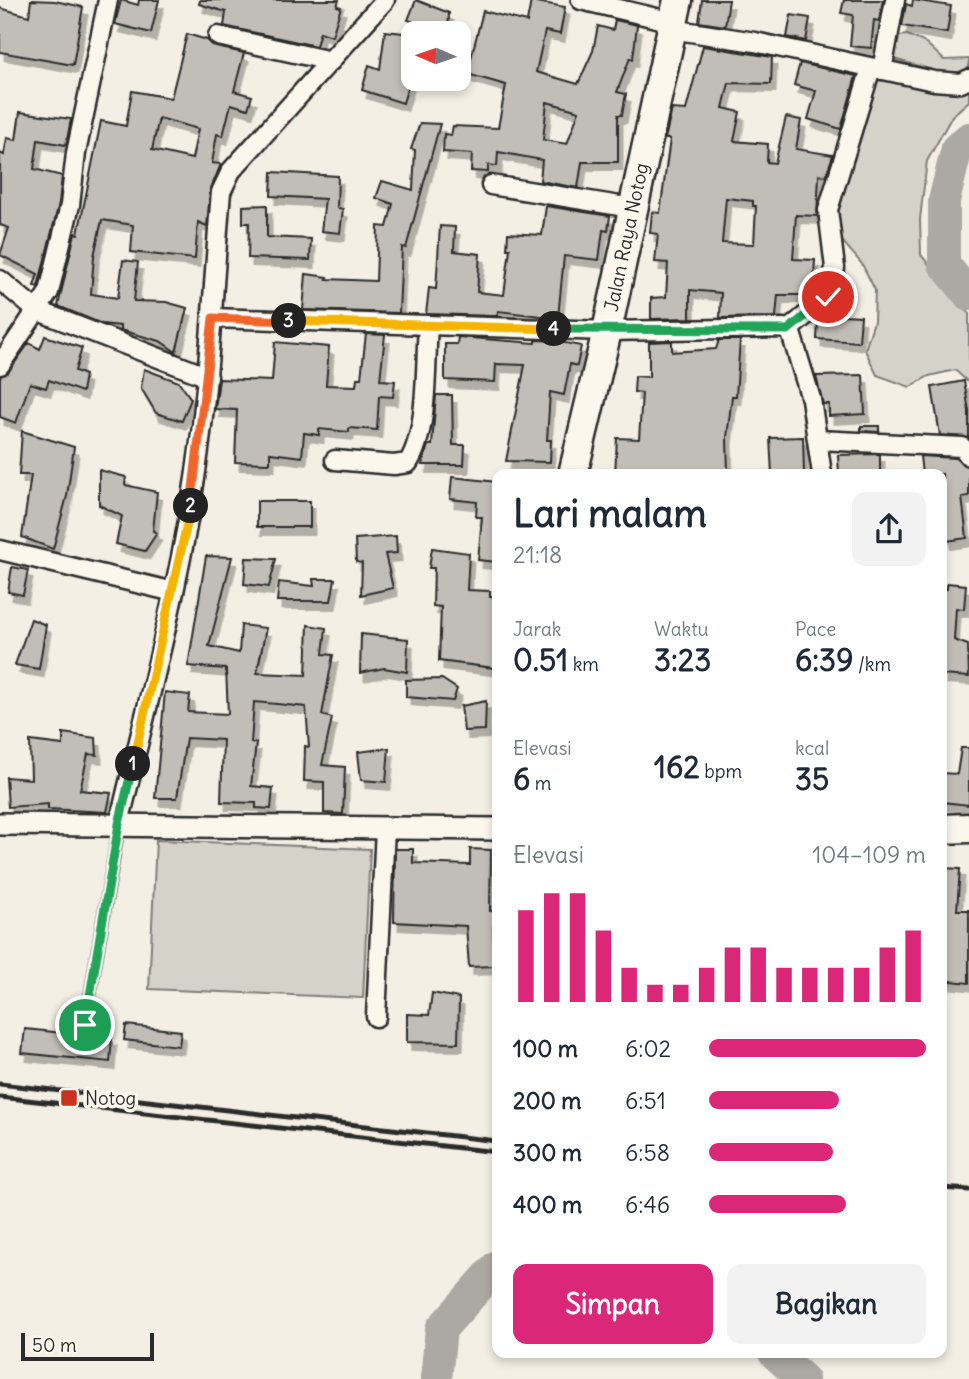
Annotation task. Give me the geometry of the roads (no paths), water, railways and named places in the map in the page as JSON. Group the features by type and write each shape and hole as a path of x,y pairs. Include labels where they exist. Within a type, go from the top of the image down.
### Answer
{"highway":[{"name":"Jalan Raya Notog","path":"574,469 607,331 674,17"},
{"path":"947,828 969,828"}],"street":[{"path":"0,365 50,292 108,0"},
{"path":"119,824 174,592 192,502 208,377 221,192 231,171 385,0"},
{"path":"581,0 674,17 755,42 934,81 961,83 969,79"},
{"path":"213,318 607,331 788,330 828,297 835,268 828,209 877,69 895,0"},
{"path":"218,36 331,61"},
{"path":"491,185 632,208"},
{"path":"0,280 36,310 208,377"},
{"path":"335,460 394,465 408,463 416,451 421,421 428,325"},
{"path":"788,330 811,400 821,469"},
{"path":"818,440 962,447 969,456"},
{"path":"0,550 174,592"},
{"path":"0,824 385,828 492,825"},
{"path":"376,1017 385,828"}],"lane":[{"path":"85,1025 119,824"}],"waterway":[{"path":"969,138 957,148 944,201 944,264 969,295"},
{"path":"436,1379 441,1329 492,1272"},
{"path":"780,1358 803,1379"}],"railway":[{"path":"0,1084 492,1140"},
{"path":"0,1097 492,1151"},
{"path":"947,1188 969,1190"}],"place":[{"name":"Notog","path":"69,1098"}]}
